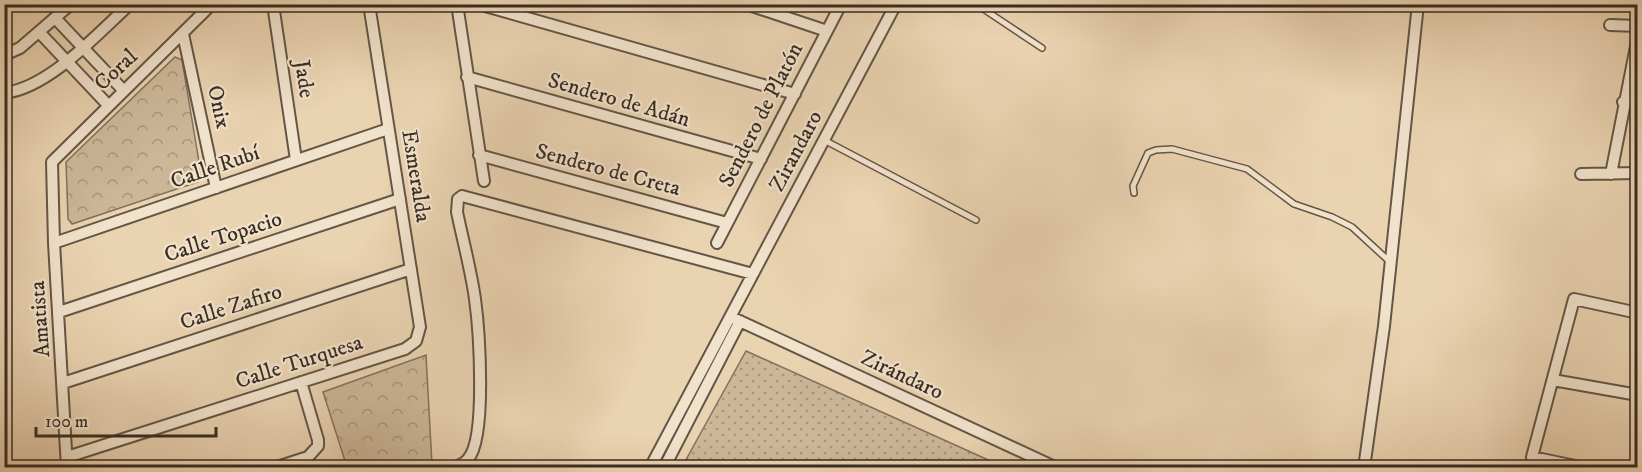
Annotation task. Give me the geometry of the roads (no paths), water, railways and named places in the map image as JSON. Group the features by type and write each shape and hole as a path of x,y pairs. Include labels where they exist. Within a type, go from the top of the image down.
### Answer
{"street":[{"path":"4,55 20,48 40,33 71,4"},
{"path":"4,93 23,89 42,81 130,4"},
{"name":"Coral","path":"51,167 55,157 212,4"},
{"name":"Jade","path":"273,4 296,160"},
{"name":"Esmeralda","path":"369,4 420,327 416,341 405,349"},
{"path":"457,4 483,181"},
{"path":"478,4 795,94"},
{"path":"746,4 827,31"},
{"name":"Sendero de Platón","path":"717,243 841,4"},
{"name":"Zirandaro","path":"736,319 753,274 896,4"},
{"path":"1364,468 1390,262 1418,4"},
{"path":"56,19 123,90"},
{"path":"1610,25 1638,26"},
{"path":"40,33 108,105"},
{"name":"Onix","path":"183,34 216,188"},
{"path":"1611,174 1623,102 1638,36"},
{"name":"Sendero de Adán","path":"467,77 761,159"},
{"path":"1623,102 1638,101"},
{"name":"Calle Rubí","path":"54,243 388,129"},
{"name":"Sendero de Creta","path":"479,155 727,223"},
{"name":"Amatista","path":"51,167 67,462"},
{"path":"1581,174 1638,173"},
{"path":"452,468 466,462 474,450 480,394 477,315 457,212 458,199 462,195 753,274"},
{"name":"Calle Topacio","path":"59,312 400,199"},
{"name":"Calle Zafiro","path":"63,383 411,269"},
{"path":"1585,468 1532,457 1574,299 1638,313"},
{"path":"650,468 736,319"},
{"path":"664,468 736,319"},
{"name":"Zirándaro","path":"736,319 1057,468"},
{"name":"Calle Turquesa","path":"67,462 405,349"},
{"path":"1553,380 1638,395"},
{"path":"274,468 308,457 318,446 301,382"}],"lane":[{"path":"976,4 1042,48"},
{"path":"824,140 976,220"},
{"path":"1134,193 1133,186 1148,153 1162,148 1172,149 1253,172 1294,204 1332,217 1352,227 1390,262"}]}
